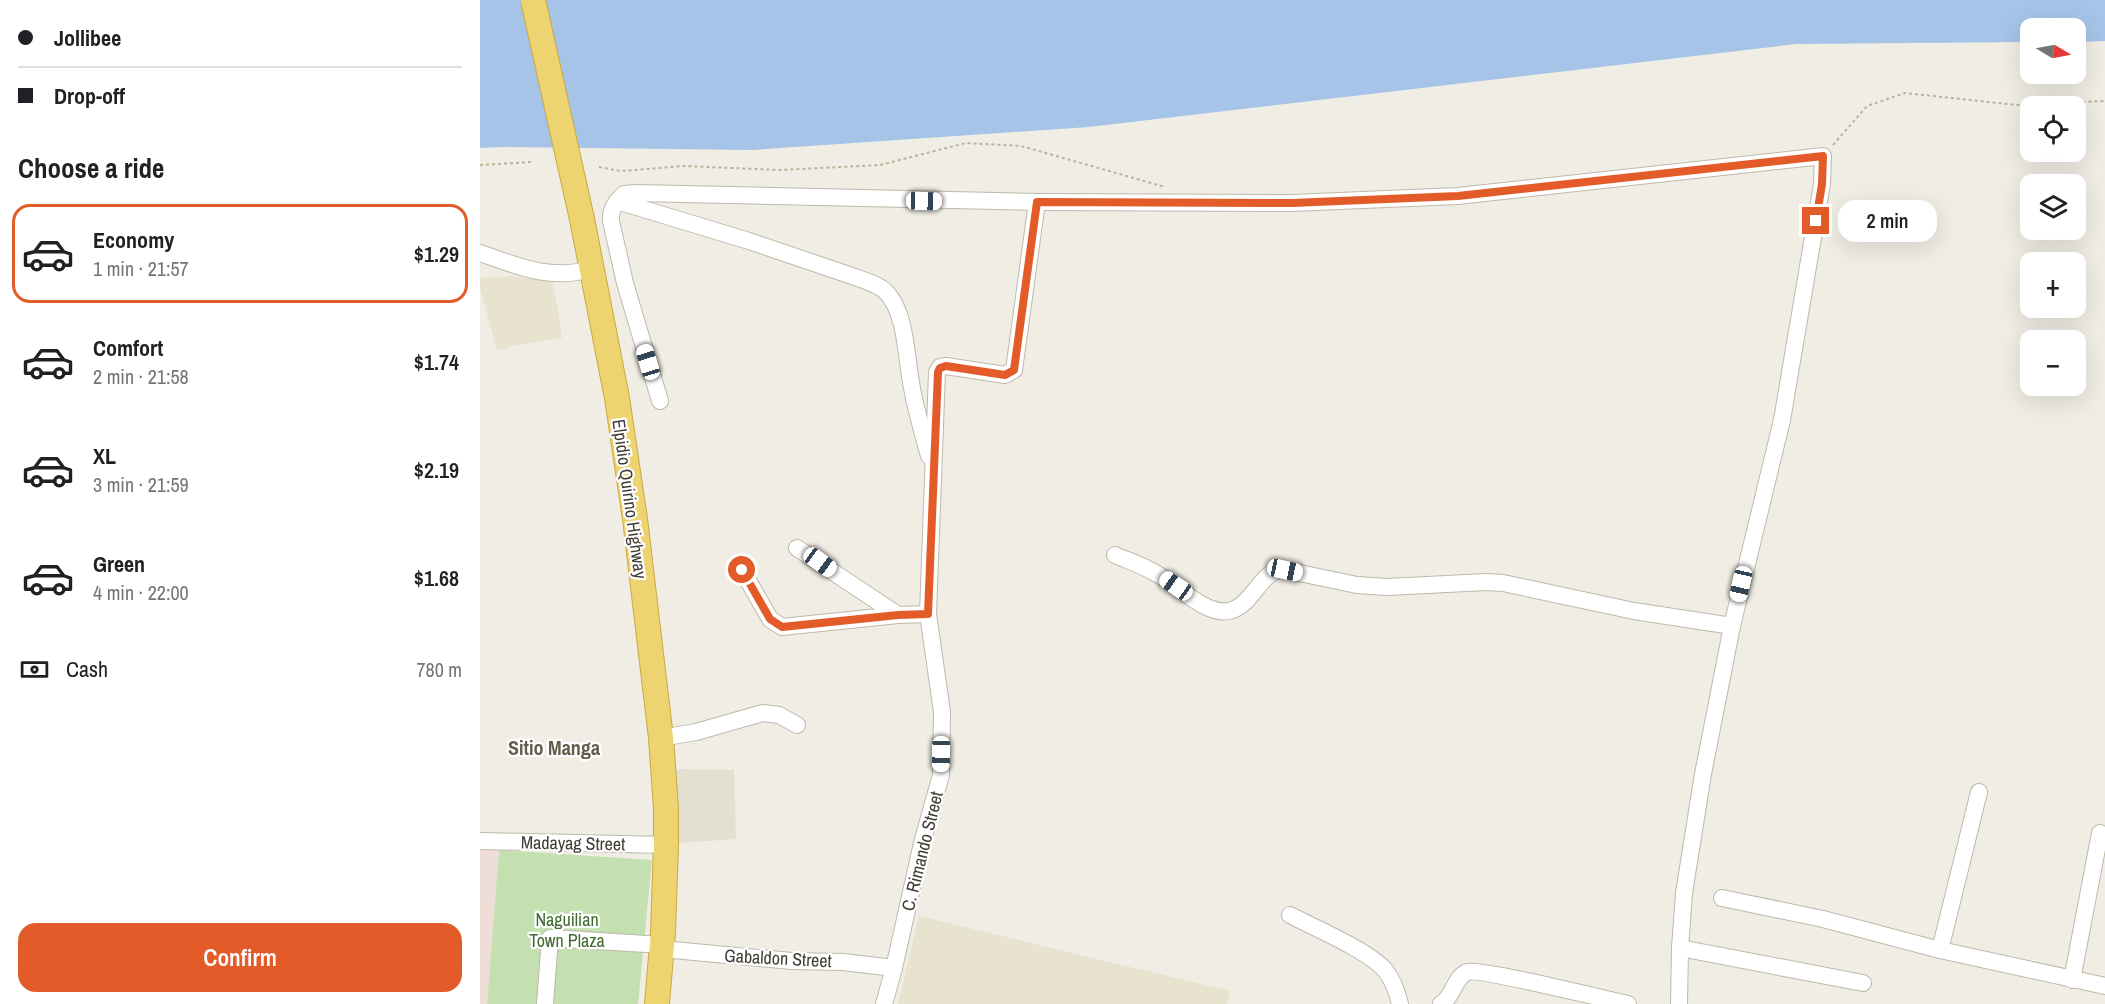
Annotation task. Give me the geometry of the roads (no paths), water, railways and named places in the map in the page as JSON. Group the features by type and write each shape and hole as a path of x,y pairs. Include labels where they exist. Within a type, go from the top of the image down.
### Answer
{"highway":[{"name":"Elpidio Quirino Highway","path":"533,0 582,219 617,398 636,528 661,738 666,808 662,947 657,1004"}],"street":[{"path":"660,401 625,283 611,221 610,213 624,194 1037,202 1292,203 1458,196 1823,156 1822,184 1782,420 1732,626 1687,871 1680,948 1679,1004"},
{"path":"618,201 749,241 858,278 876,285 887,293 896,308 900,321 912,388 933,474"},
{"name":"C. Rimando Street","path":"884,1004 922,843 941,775 942,712 928,614 938,372 940,368 946,366 1005,375 1014,370 1037,202"},
{"path":"480,253 504,263 547,273 570,275 590,269"},
{"path":"797,548 898,615"},
{"path":"1115,555 1160,575 1214,611 1229,612 1238,608 1270,574 1280,569 1357,585 1387,587 1486,582 1503,584 1634,611 1732,626"},
{"path":"742,570 770,619 782,627 928,614"},
{"path":"661,738 696,732 763,713 779,716 797,726"},
{"path":"1940,950 1979,792"},
{"path":"2072,980 2100,833"},
{"name":"Madayag Street","path":"480,841 666,845"},
{"path":"1722,898 1823,920 1940,950 2105,986"},
{"path":"1290,915 1368,956 1384,968 1395,986 1400,1004"},
{"name":"Gabaldon Street","path":"545,1004 550,938 792,961 843,962 894,968"},
{"path":"1680,948 1863,983"},
{"path":"1441,1004 1446,1001 1460,977 1469,972 1494,975 1628,1004"}],"water":[{"path":"480,0 2105,0 2105,41 2086,42 2086,18 2020,18 2020,42 1796,44 1089,127 752,150 480,148"}],"district":[{"name":"Sitio Manga","path":"554,747"}],"park label":[{"name":"Naguilian Town Plaza","path":"567,929"}]}
